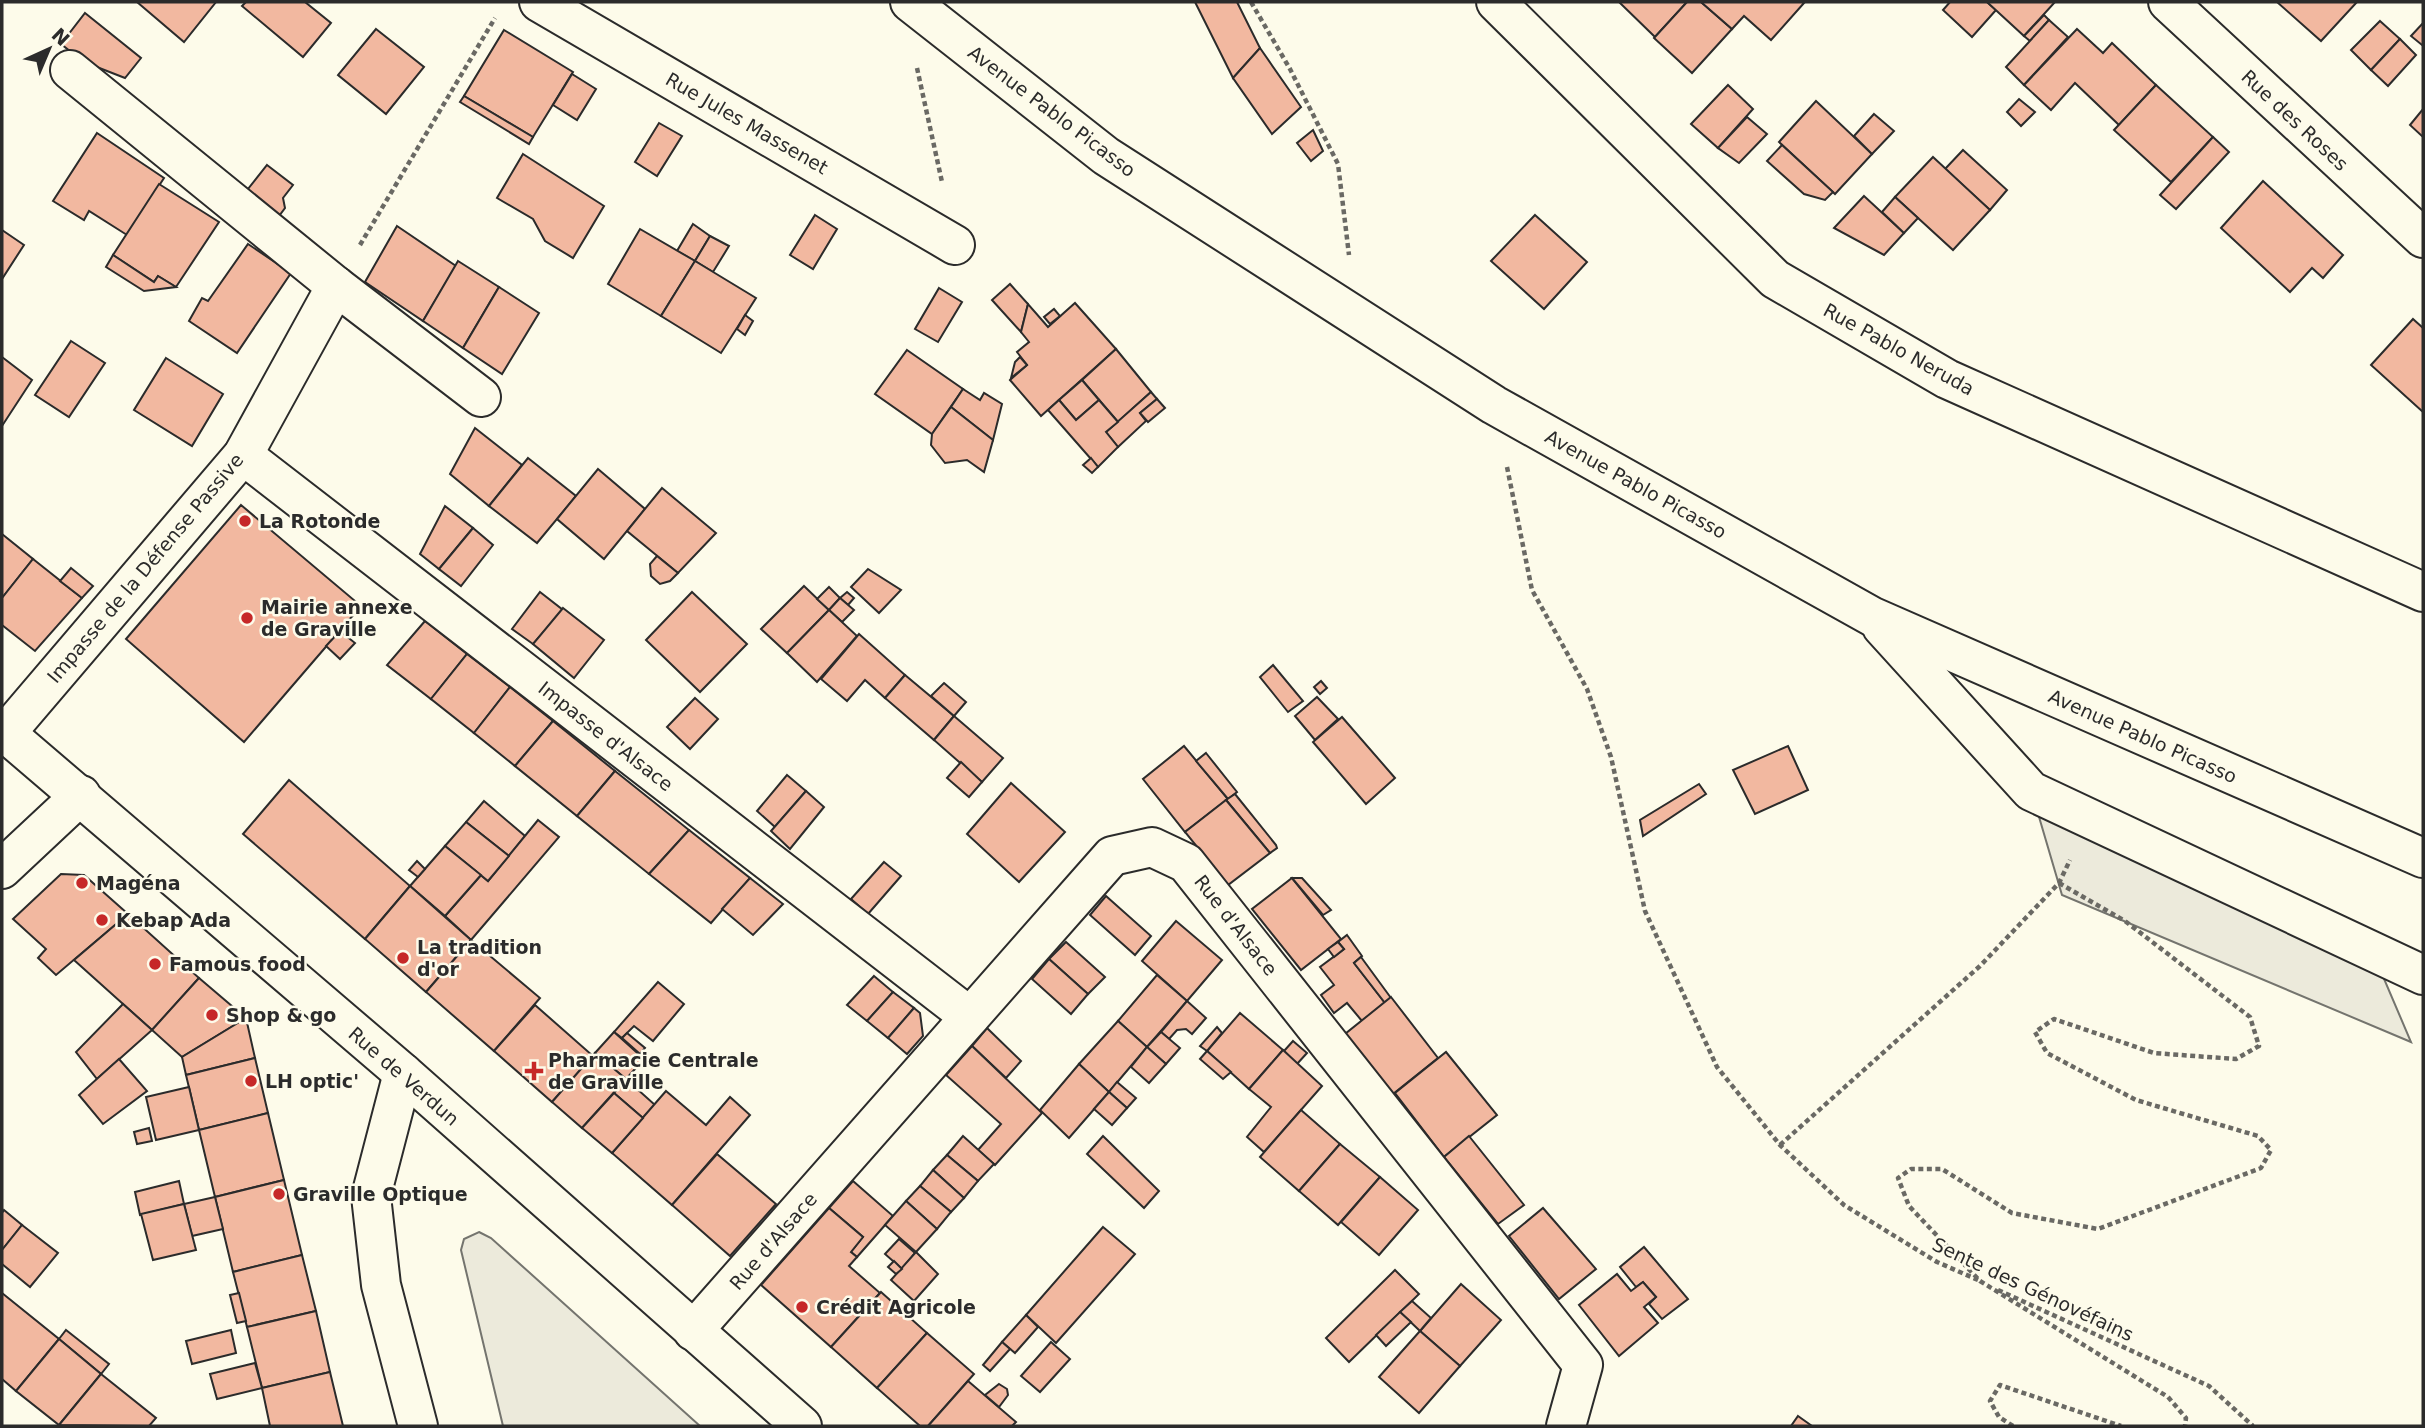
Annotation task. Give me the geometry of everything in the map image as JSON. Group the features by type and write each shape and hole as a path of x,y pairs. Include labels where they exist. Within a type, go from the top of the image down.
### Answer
{"street":[{"name":"Rue Jules Massenet","path":"539,2 955,245"},
{"name":"Avenue Pablo Picasso","path":"910,2 1105,156 1494,405 1873,617 2423,858"},
{"name":"Rue Pablo Neruda","path":"1496,2 1775,279 1947,379 2423,592"},
{"name":"Rue des Roses","path":"2168,2 2423,238"},
{"path":"70,69 336,286 481,397"},
{"name":"Impasse de la Défense Passive","path":"4,732 243,455 336,286"},
{"name":"Impasse d'Alsace","path":"243,455 970,1017"},
{"path":"1873,617 2031,791 2423,975"},
{"name":"Rue de Verdun","path":"4,732 81,795 403,1073 803,1426"},
{"path":"2,869 81,795"},
{"name":"Rue d'Alsace","path":"693,1331 1112,856 1152,847 1186,863 1583,1366 1566,1426"},
{"path":"403,1073 371,1196 381,1285 418,1426"}],"path":[{"path":"1251,2 1290,68 1338,164 1356,316"},
{"path":"336,286 498,14"},
{"path":"915,60 955,245"},
{"name":"Sente des Génovéfains","path":"1494,405 1532,590 1591,700 1611,757 1644,911 1717,1067 1780,1145 1844,1205 1937,1262 2209,1386 2253,1426"},
{"path":"1780,1145 1980,966 2059,883 2125,921 2250,1017 2259,1046 2236,1059 2154,1052 2053,1019 2035,1032 2048,1053 2136,1100 2258,1136 2271,1150 2261,1168 2098,1229 2012,1213 1942,1169 1911,1169 1898,1178 1909,1206 1980,1281 2168,1397 2186,1418 2185,1426"},
{"path":"2013,1426 1999,1417 1990,1401 2000,1385 2121,1426"}],"shaded area":[{"path":"2037,810 2376,960 2411,1042 2062,895"},
{"path":"479,1232 491,1238 700,1426 503,1426 461,1250 464,1239"}],"building":[{"path":"137,2 216,2 184,42"},
{"path":"246,2 305,2 331,23 303,57 242,6"},
{"path":"1195,2 1237,2 1260,48 1233,78"},
{"path":"1619,2 1687,2 1655,37"},
{"path":"1687,2 1701,2 1732,29 1692,73 1654,38"},
{"path":"1701,2 1804,3 1771,40 1744,16 1732,29"},
{"path":"1950,2 1987,2 1996,10 1972,37 1943,10"},
{"path":"1987,2 2055,2 2024,36"},
{"path":"2277,2 2357,2 2321,41"},
{"path":"85,13 141,58 125,78 84,62 61,44"},
{"path":"2044,15 2049,20 2030,41 2024,36"},
{"path":"2049,20 2068,37 2024,85 2006,67"},
{"path":"2380,21 2400,39 2371,70 2351,50"},
{"path":"2423,23 2423,44 2422,45 2411,36"},
{"path":"376,29 424,67 386,114 338,75"},
{"path":"2077,29 2103,53 2112,43 2156,85 2119,125 2075,83 2051,110 2024,85"},
{"path":"504,30 573,72 533,137 464,96"},
{"path":"2400,39 2416,55 2388,86 2371,70"},
{"path":"1260,48 1301,107 1272,134 1233,78"},
{"path":"572,74 596,89 577,120 553,105"},
{"path":"1728,85 1753,109 1718,148 1691,124"},
{"path":"2156,85 2213,137 2171,182 2114,130"},
{"path":"464,96 533,137 529,144 460,102"},
{"path":"2019,99 2035,112 2021,126 2007,112"},
{"path":"1816,101 1872,154 1835,194 1779,142"},
{"path":"2423,109 2423,137 2410,125"},
{"path":"1874,114 1894,131 1872,154 1854,136"},
{"path":"1747,117 1767,134 1739,163 1718,148"},
{"path":"659,123 682,136 657,176 635,162"},
{"path":"1313,130 1323,151 1311,161 1297,143"},
{"path":"97,133 164,178 127,235 89,211 84,220 53,201"},
{"path":"2213,137 2229,152 2176,209 2160,195"},
{"path":"1782,145 1833,192 1825,200 1804,194 1767,161"},
{"path":"1963,150 2007,190 1990,210 1945,169"},
{"path":"523,154 604,206 573,258 545,241 533,219 497,198"},
{"path":"1933,157 1990,210 1953,250 1895,197"},
{"path":"267,165 293,185 283,198 285,208 276,220 244,194"},
{"path":"2263,181 2343,255 2323,278 2312,268 2290,292 2221,228"},
{"path":"159,184 219,222 176,287 158,276 154,282 113,255"},
{"path":"1864,196 1904,233 1884,255 1834,228"},
{"path":"1895,197 1918,218 1904,233 1882,212"},
{"path":"815,215 837,229 813,269 790,255"},
{"path":"1535,215 1587,262 1544,309 1491,261"},
{"path":"693,224 710,236 695,261 677,251"},
{"path":"397,226 456,266 423,321 365,282"},
{"path":"640,229 695,261 661,316 608,284"},
{"path":"2,230 24,245 2,279"},
{"path":"710,236 729,246 713,272 695,261"},
{"path":"248,244 291,273 237,353 189,321 202,298 208,301"},
{"path":"113,255 154,282 158,276 176,287 144,291 106,267"},
{"path":"458,261 499,287 463,348 423,321"},
{"path":"695,261 756,298 721,353 661,316"},
{"path":"1010,284 1028,304 1021,332 992,300"},
{"path":"499,287 539,313 502,374 463,348"},
{"path":"939,288 962,302 938,342 915,329"},
{"path":"1075,303 1116,349 1041,416 1010,380 1027,365 1017,352 1029,342 1021,332 1028,304 1048,327"},
{"path":"1054,309 1060,316 1050,324 1044,317"},
{"path":"745,315 753,321 745,335 737,329"},
{"path":"2413,319 2423,328 2423,412 2371,365"},
{"path":"71,341 105,363 69,417 35,395"},
{"path":"1116,349 1151,392 1118,422 1082,380"},
{"path":"907,350 963,389 932,434 875,394"},
{"path":"2,357 32,380 2,426"},
{"path":"1020,357 1027,365 1011,378 1015,362"},
{"path":"166,358 223,394 192,446 134,410"},
{"path":"1082,380 1099,400 1076,420 1059,400"},
{"path":"963,389 980,400 984,393 1002,404 993,440 951,407"},
{"path":"1151,392 1157,399 1140,413 1146,421 1118,447 1106,432"},
{"path":"1157,399 1165,408 1148,422 1140,413"},
{"path":"1059,400 1076,420 1099,400 1118,422 1106,432 1118,447 1098,467 1048,410"},
{"path":"951,407 993,440 984,472 967,460 945,463 931,445 932,434"},
{"path":"475,428 522,465 489,506 450,474"},
{"path":"528,458 576,496 537,543 489,506"},
{"path":"1091,458 1098,467 1092,473 1083,465"},
{"path":"598,469 645,509 604,559 557,519"},
{"path":"662,488 716,533 678,573 627,531"},
{"name":"Mairie annexe de Graville","path":"241,505 361,606 244,742 126,639"},
{"path":"445,506 473,528 439,569 420,554"},
{"path":"473,528 493,545 461,586 439,569"},
{"path":"2,534 33,559 2,598"},
{"path":"657,556 678,573 670,581 660,584 651,576 650,564"},
{"path":"33,559 82,598 35,651 2,625 2,598"},
{"path":"71,568 93,586 82,598 60,581"},
{"path":"868,569 901,590 879,613 851,587"},
{"path":"804,586 829,610 787,653 761,629"},
{"path":"829,587 840,598 829,610 817,599"},
{"path":"540,592 563,610 533,644 512,629"},
{"path":"692,592 747,644 700,692 646,640"},
{"path":"847,592 854,598 848,605 840,598"},
{"path":"840,598 854,610 842,622 829,610"},
{"path":"563,608 604,640 574,678 533,644"},
{"path":"829,610 857,636 817,682 787,653"},
{"path":"425,621 467,654 431,699 387,665"},
{"path":"340,631 355,643 340,659 326,646"},
{"path":"859,634 905,675 885,698 865,680 847,701 821,679"},
{"path":"467,654 510,687 474,733 431,699"},
{"path":"1273,665 1303,701 1288,712 1260,677"},
{"path":"905,675 954,716 934,740 885,698"},
{"path":"1321,681 1327,688 1320,694 1314,687"},
{"path":"944,683 966,702 954,716 931,696"},
{"path":"510,687 553,721 515,766 474,733"},
{"path":"1317,697 1338,719 1315,740 1295,716"},
{"path":"695,698 718,719 690,749 667,727"},
{"path":"954,716 1003,758 982,782 934,740"},
{"path":"1342,717 1395,778 1366,804 1313,742"},
{"path":"553,721 615,771 577,816 515,766"},
{"path":"1184,746 1228,799 1185,832 1143,779"},
{"path":"1788,746 1808,790 1755,814 1733,770"},
{"path":"1206,753 1237,792 1228,799 1196,761"},
{"path":"961,762 982,782 969,797 947,778"},
{"path":"615,771 689,830 649,874 577,816"},
{"path":"787,775 806,791 775,827 757,811"},
{"path":"289,780 410,886 365,939 243,834"},
{"path":"1011,783 1065,832 1019,882 967,834"},
{"path":"1699,784 1706,794 1643,836 1640,820"},
{"path":"806,791 824,807 790,849 771,831"},
{"path":"1235,794 1276,845 1277,848 1270,853 1226,800"},
{"path":"1226,800 1270,853 1228,885 1185,832"},
{"path":"484,801 525,836 509,856 466,822"},
{"path":"538,820 559,837 471,940 445,916 481,875 488,881"},
{"path":"466,822 509,856 488,881 445,846"},
{"path":"689,830 750,878 711,923 649,874"},
{"path":"445,846 481,875 445,916 410,886"},
{"path":"417,861 425,869 418,877 409,870"},
{"path":"884,862 901,876 868,914 851,899"},
{"path":"61,874 84,875 128,914 56,975 38,958 46,949 13,919"},
{"path":"750,878 783,904 753,935 722,909"},
{"path":"1292,878 1341,939 1301,970 1252,909"},
{"path":"1292,878 1302,878 1331,910 1323,915"},
{"path":"410,886 471,940 426,992 365,939"},
{"path":"1106,896 1151,936 1135,955 1090,915"},
{"path":"128,914 199,978 152,1030 74,960"},
{"path":"1176,921 1222,960 1187,1001 1142,961"},
{"path":"1347,935 1362,956 1354,963 1385,1003 1362,1021 1347,1003 1334,1013 1321,995 1334,985 1320,967 1344,949 1338,942"},
{"path":"471,940 540,998 494,1051 426,992"},
{"path":"1066,942 1105,977 1088,994 1049,959"},
{"path":"1338,942 1344,949 1334,957 1328,949"},
{"path":"1361,957 1391,998 1385,1003 1354,963"},
{"path":"1049,959 1088,994 1071,1014 1032,979"},
{"path":"1157,975 1187,1001 1147,1047 1118,1021"},
{"path":"874,976 893,992 867,1021 847,1005"},
{"path":"199,978 246,1018 182,1057 152,1030"},
{"path":"658,982 684,1004 653,1041 634,1026 622,1038 614,1032"},
{"path":"893,992 914,1008 888,1038 867,1021"},
{"path":"1391,997 1438,1058 1393,1094 1345,1034"},
{"path":"1187,1001 1206,1018 1192,1034 1186,1029 1177,1030 1169,1039 1161,1032"},
{"path":"123,1004 152,1030 97,1079 76,1052"},
{"path":"535,1005 593,1056 552,1102 494,1051"},
{"path":"914,1008 920,1013 923,1036 907,1054 888,1038"},
{"path":"1240,1013 1283,1050 1249,1089 1207,1051"},
{"path":"246,1018 255,1058 186,1075 182,1057"},
{"path":"1118,1021 1147,1047 1109,1092 1079,1064"},
{"path":"1217,1027 1222,1033 1207,1051 1200,1046"},
{"path":"987,1028 1021,1061 1006,1078 972,1046"},
{"path":"614,1032 644,1059 626,1079 595,1053"},
{"path":"1161,1032 1180,1048 1166,1064 1147,1047"},
{"path":"627,1033 645,1048 640,1054 622,1038"},
{"path":"1293,1041 1307,1053 1297,1064 1284,1051"},
{"path":"972,1046 1042,1113 995,1165 978,1150 1001,1124 946,1075"},
{"path":"1147,1047 1166,1064 1149,1083 1131,1067"},
{"path":"1283,1050 1322,1086 1264,1152 1247,1137 1271,1107 1249,1089"},
{"path":"1207,1051 1231,1072 1223,1079 1200,1059"},
{"path":"1446,1052 1497,1115 1444,1157 1395,1093"},
{"path":"595,1053 626,1079 582,1128 552,1102"},
{"path":"255,1058 268,1113 199,1130 186,1075"},
{"path":"119,1059 147,1091 103,1124 79,1095"},
{"path":"1079,1064 1109,1092 1069,1138 1040,1110"},
{"path":"626,1079 655,1105 643,1118 614,1093"},
{"path":"1117,1082 1136,1098 1127,1108 1109,1092"},
{"path":"189,1087 199,1130 156,1140 146,1097"},
{"path":"666,1091 706,1125 730,1097 750,1115 672,1205 612,1153"},
{"path":"1109,1092 1127,1108 1112,1125 1094,1109"},
{"path":"614,1093 643,1118 612,1153 582,1128"},
{"path":"1301,1110 1340,1144 1299,1191 1260,1157"},
{"path":"268,1113 284,1180 215,1197 199,1130"},
{"path":"149,1128 152,1141 137,1144 134,1132"},
{"path":"963,1136 994,1164 978,1181 947,1155"},
{"path":"1103,1136 1159,1191 1144,1208 1087,1154"},
{"path":"1469,1136 1524,1205 1498,1224 1444,1157"},
{"path":"1340,1144 1380,1177 1338,1225 1299,1191"},
{"path":"717,1154 776,1204 730,1256 672,1205"},
{"path":"947,1155 978,1181 964,1198 933,1170"},
{"path":"933,1170 964,1198 951,1212 920,1186"},
{"path":"1380,1177 1418,1210 1379,1255 1341,1222"},
{"path":"284,1180 302,1255 233,1272 215,1197"},
{"path":"179,1181 184,1204 140,1215 135,1192"},
{"path":"853,1181 893,1216 857,1257 851,1252 863,1237 829,1208"},
{"path":"920,1186 951,1212 937,1229 906,1201"},
{"path":"215,1197 223,1229 192,1236 184,1204"},
{"path":"906,1201 937,1229 916,1252 885,1225"},
{"path":"184,1204 196,1250 153,1260 141,1214"},
{"path":"829,1208 863,1237 851,1252 857,1257 849,1266 880,1293 831,1347 761,1285"},
{"path":"1543,1208 1596,1269 1559,1299 1509,1236"},
{"path":"4,1210 22,1225 2,1250 2,1213"},
{"path":"22,1225 58,1253 30,1287 2,1264 2,1250"},
{"path":"1103,1227 1135,1254 1056,1343 1026,1315"},
{"path":"899,1239 915,1253 902,1269 885,1254"},
{"path":"1644,1247 1688,1299 1662,1319 1649,1304 1656,1297 1643,1282 1636,1287 1620,1267"},
{"path":"916,1252 938,1274 914,1301 891,1280"},
{"path":"302,1255 316,1311 247,1327 233,1272"},
{"path":"894,1261 902,1269 896,1274 888,1267"},
{"path":"1395,1270 1419,1294 1349,1362 1326,1338"},
{"path":"1617,1274 1631,1291 1643,1282 1656,1297 1644,1307 1658,1323 1619,1356 1579,1305"},
{"path":"1461,1284 1501,1320 1460,1366 1420,1331"},
{"path":"881,1292 927,1333 877,1388 831,1347"},
{"path":"2,1293 59,1339 16,1391 2,1379"},
{"path":"239,1293 246,1321 237,1323 230,1295"},
{"path":"1412,1301 1431,1318 1420,1331 1400,1312"},
{"path":"316,1311 330,1372 262,1388 247,1327"},
{"path":"1400,1312 1411,1322 1386,1346 1376,1335"},
{"path":"1026,1315 1038,1327 1015,1353 1002,1342"},
{"path":"66,1330 109,1364 101,1374 59,1339"},
{"path":"231,1330 236,1353 192,1364 186,1341"},
{"path":"1420,1331 1460,1366 1419,1413 1379,1377"},
{"path":"927,1333 974,1374 928,1426 920,1426 877,1388"},
{"path":"59,1339 101,1374 59,1425 16,1391"},
{"path":"1002,1342 1010,1349 990,1371 983,1365"},
{"path":"1051,1342 1070,1359 1040,1392 1021,1376"},
{"path":"255,1363 262,1388 217,1399 210,1374"},
{"path":"330,1372 343,1426 270,1426 262,1388"},
{"path":"101,1374 156,1418 149,1426 59,1425"},
{"path":"968,1381 1016,1422 1012,1426 928,1426"},
{"path":"999,1384 1007,1389 1008,1395 999,1407 985,1395"},
{"path":"1798,1416 1812,1426 1791,1426"}],"place":[{"name":"La Rotonde","path":"245,521"},
{"name":"Mairie annexe de Graville","path":"247,618"},
{"name":"Magéna","path":"82,883"},
{"name":"Kebap Ada","path":"102,920"},
{"name":"La tradition d'or","path":"403,958"},
{"name":"Famous food","path":"155,964"},
{"name":"Shop & go","path":"212,1015"},
{"name":"Pharmacie Centrale de Graville","path":"534,1071"},
{"name":"LH optic'","path":"251,1081"},
{"name":"Graville Optique","path":"279,1194"},
{"name":"Crédit Agricole","path":"802,1307"}]}
